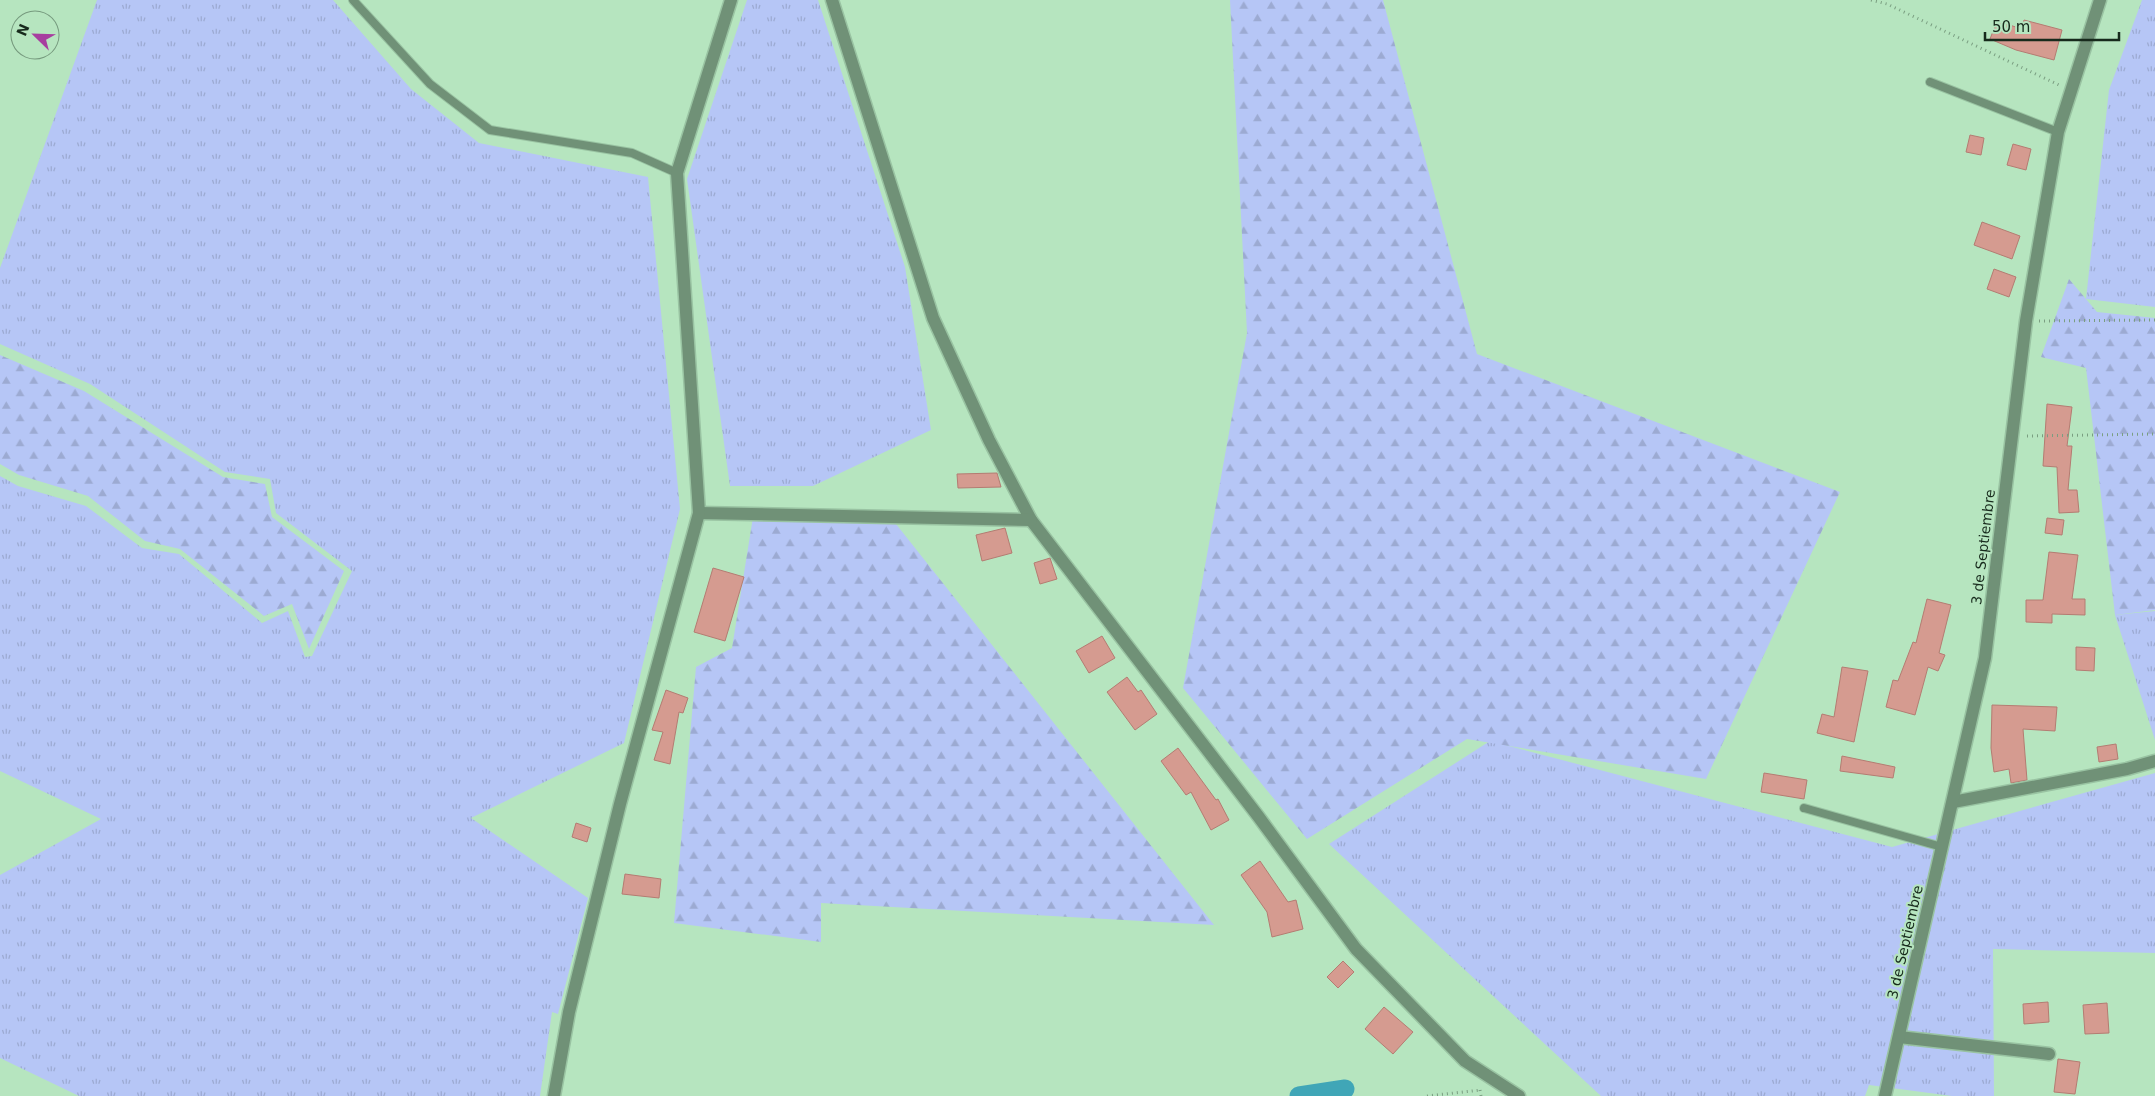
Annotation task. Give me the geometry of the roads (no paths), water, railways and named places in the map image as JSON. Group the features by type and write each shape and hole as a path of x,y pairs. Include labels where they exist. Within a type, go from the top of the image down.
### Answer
{"street":[{"path":"554,1096 570,1012 618,814 699,513 677,173 732,0"},
{"path":"832,0 933,318 989,440 1031,520 1258,816 1356,949 1465,1061 1519,1096"},
{"name":"3 de Septiembre","path":"1889,1095 1899,1037 1985,658 2026,321 2058,132 2100,0"},
{"path":"699,513 1031,520"},
{"path":"1953,802 2127,769 2155,761"},
{"path":"1899,1037 2049,1054"}],"lane":[{"path":"353,0 430,84 490,130 632,153 677,173"},
{"path":"1930,82 2058,132"},
{"path":"1804,808 1942,847"}],"waterway":[{"path":"1299,1096 1345,1089"}]}
